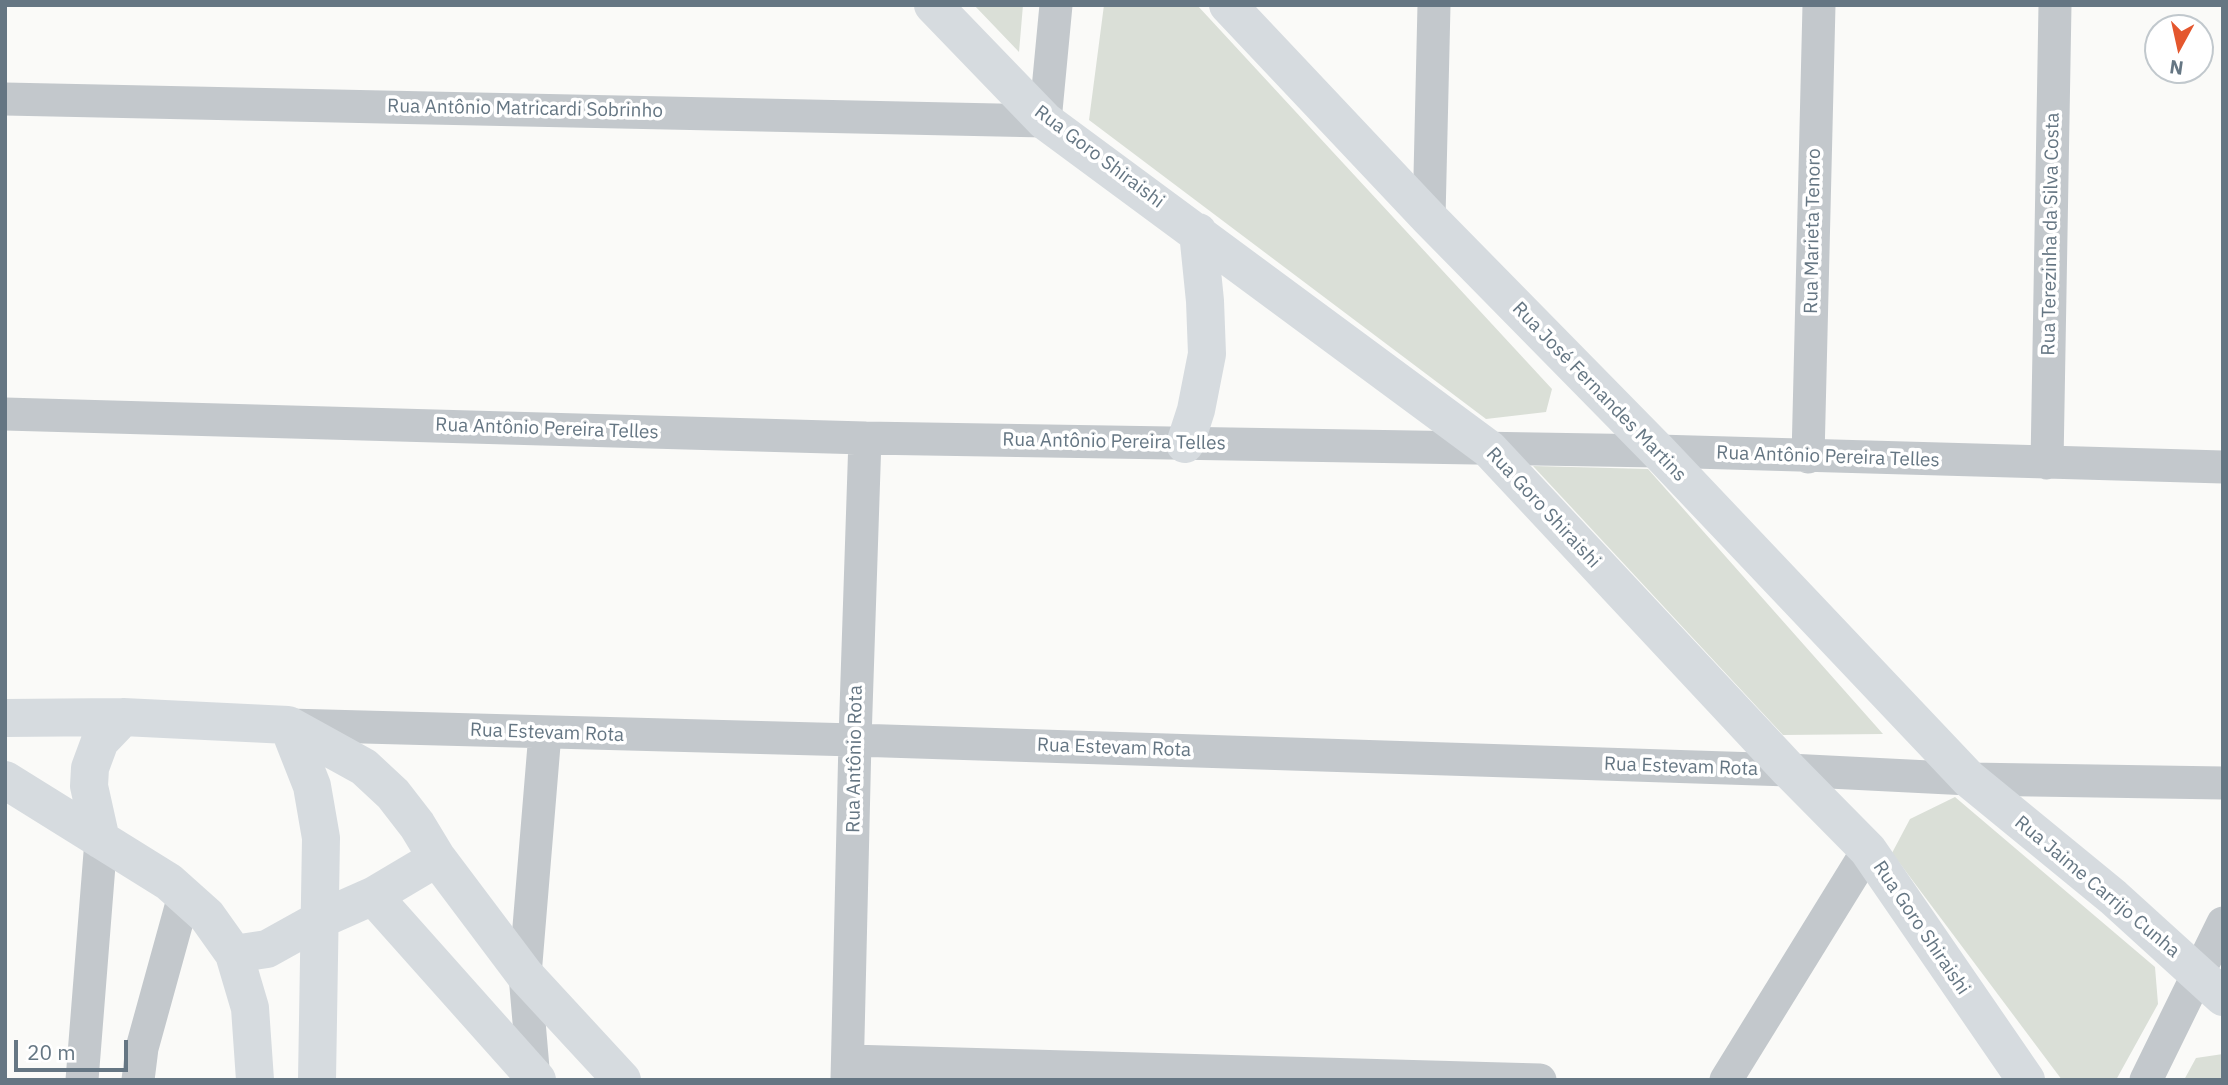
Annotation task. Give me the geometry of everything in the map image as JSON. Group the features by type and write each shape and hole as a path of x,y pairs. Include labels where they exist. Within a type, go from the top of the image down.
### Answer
{"street":[{"name":"Rua Goro Shiraishi","path":"933,5 1045,121 1489,449 1788,770 1868,850 2026,1080"},
{"path":"1045,121 1056,5"},
{"name":"Rua José Fernandes Martins","path":"1228,5 1429,218 1658,451 1969,779"},
{"path":"1429,218 1434,5"},
{"name":"Rua Marieta Tenoro","path":"1808,457 1819,5"},
{"name":"Rua Terezinha da Silva Costa","path":"2047,463 2055,5"},
{"name":"Rua Antônio Matricardi Sobrinho","path":"5,99 1045,121"},
{"path":"1185,444 1196,410 1207,354 1198,232"},
{"name":"Rua Antônio Pereira Telles","path":"5,414 866,438 1658,451 2223,467"},
{"name":"Rua Antônio Rota","path":"848,1070 855,740 866,438"},
{"path":"82,1080 101,840 89,786 90,768 100,741 123,717"},
{"name":"Rua Estevam Rota","path":"5,718 123,717 288,725 1788,770 1969,779 2223,783"},
{"path":"288,725 364,767 393,794 524,975 622,1080"},
{"path":"288,725 312,786 321,838 317,1080"},
{"path":"535,1079 524,975 545,733"},
{"name":"Rua Jaime Carrijo Cunha","path":"1969,779 2112,897 2210,985"},
{"path":"5,780 169,882 207,916 234,954 250,1008 255,1080"},
{"path":"1726,1080 1868,850"},
{"path":"234,954 267,949 321,919 373,896 438,858"},
{"path":"138,1080 142,1048 184,896"},
{"path":"373,896 535,1079"},
{"path":"2146,1080 2210,985 2223,923"},
{"path":"848,1070 1540,1080"}],"shaded area":[{"path":"974,5 1023,5 1019,52"},
{"path":"1104,5 1197,5 1552,389 1546,412 1486,419 1089,120"},
{"path":"1533,466 1648,469 1883,734 1783,735"},
{"path":"1955,797 2155,967 2158,1004 2116,1080 2062,1080 1892,853 1910,819"},
{"path":"2223,1054 2223,1080 2184,1080 2196,1058"}]}
